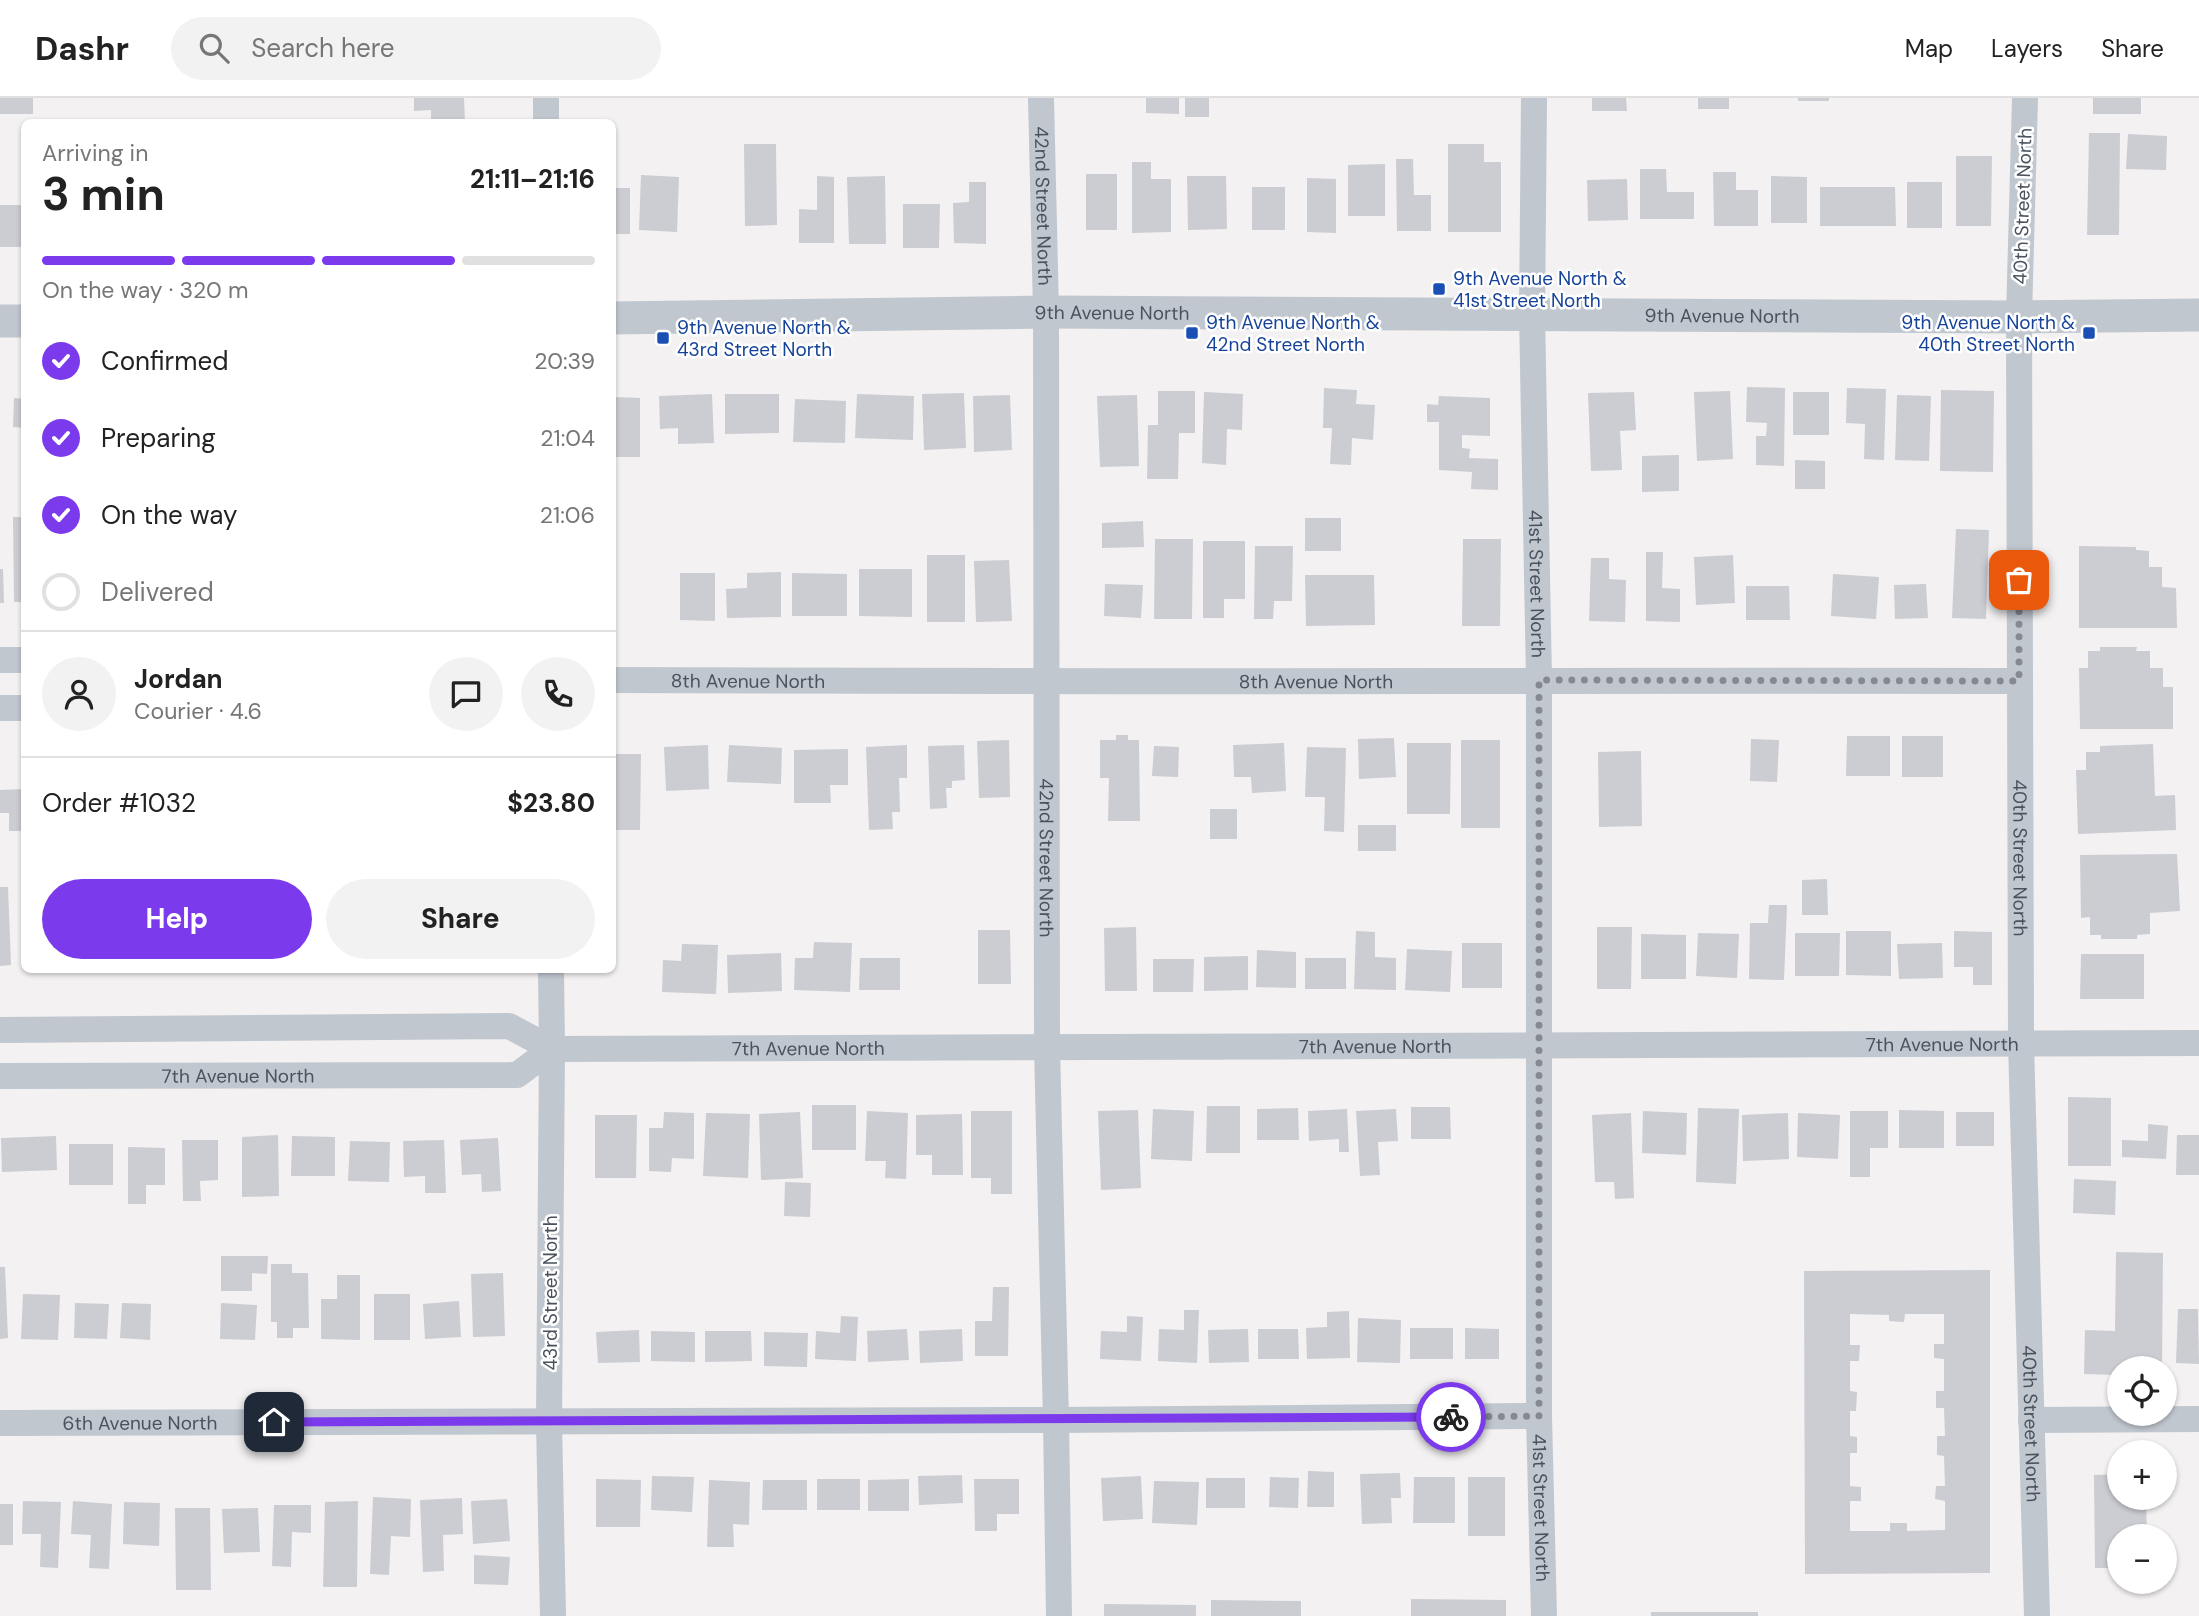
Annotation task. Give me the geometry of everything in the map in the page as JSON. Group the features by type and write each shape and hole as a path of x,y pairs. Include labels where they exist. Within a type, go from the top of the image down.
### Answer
{"street":[{"path":"546,98 546,119"},
{"name":"42nd Street North","path":"1041,98 1046,312 1047,1047 1059,1616"},
{"name":"41st Street North","path":"1534,98 1532,314 1539,680 1539,1416 1544,1616"},
{"name":"40th Street North","path":"2025,98 2019,317 2021,1043 2037,1616"},
{"name":"9th Avenue North","path":"616,318 1046,312 2019,317 2199,315"},
{"path":"0,321 21,321"},
{"path":"0,660 21,660"},
{"name":"8th Avenue North","path":"616,680 1046,683 2019,681"},
{"path":"0,708 21,708"},
{"name":"43rd Street North","path":"551,973 549,1422 553,1616"},
{"name":"7th Avenue North","path":"0,1030 509,1026 552,1049 2199,1043"},
{"name":"7th Avenue North","path":"0,1076 517,1075 552,1049"},
{"name":"6th Avenue North","path":"0,1423 1539,1416"},
{"path":"2031,1420 2199,1419"}],"building":[{"path":"0,98 33,98 33,114 0,114"},
{"path":"414,98 464,98 465,119 431,119 431,110 414,111"},
{"path":"1146,98 1179,98 1179,114 1146,113"},
{"path":"1185,98 1209,98 1209,117 1185,117"},
{"path":"1592,98 1626,98 1627,111 1592,111"},
{"path":"1698,98 1729,98 1729,109 1698,109"},
{"path":"1798,98 1829,98 1829,101 1798,101"},
{"path":"2093,98 2141,98 2141,114 2093,114"},
{"path":"2089,133 2120,133 2119,235 2087,235"},
{"path":"2128,134 2167,136 2166,170 2126,169"},
{"path":"744,144 776,144 777,225 745,226"},
{"path":"1448,144 1484,144 1484,162 1501,162 1501,232 1448,232"},
{"path":"1956,156 1992,156 1991,226 1956,226"},
{"path":"1396,159 1413,159 1414,195 1431,195 1431,231 1397,231"},
{"path":"1132,162 1151,162 1151,179 1171,179 1171,232 1132,233"},
{"path":"1385,164 1385,216 1348,216 1348,165"},
{"path":"1640,169 1666,169 1667,192 1694,192 1694,219 1640,219"},
{"path":"1713,172 1736,172 1736,190 1758,190 1758,226 1714,226"},
{"path":"1086,174 1117,174 1117,230 1086,230"},
{"path":"641,175 679,177 677,232 639,230"},
{"path":"817,176 834,177 834,243 799,243 799,209 817,210"},
{"path":"885,176 886,244 849,244 847,177"},
{"path":"1187,176 1226,176 1227,229 1188,230"},
{"path":"1771,176 1807,177 1807,223 1771,223"},
{"path":"1307,178 1336,179 1336,233 1307,232"},
{"path":"1627,179 1628,220 1588,221 1587,180"},
{"path":"969,182 986,182 986,244 954,243 953,203 969,202"},
{"path":"1907,182 1942,182 1942,228 1907,228"},
{"path":"1252,187 1285,187 1285,230 1252,230"},
{"path":"1820,187 1895,187 1896,226 1820,226"},
{"path":"616,188 630,188 630,234 616,234"},
{"path":"903,204 940,204 939,248 903,248"},
{"path":"0,205 21,205 21,247 0,247"},
{"path":"1747,387 1785,388 1784,466 1756,465 1756,436 1766,436 1767,423 1746,422"},
{"path":"1324,388 1357,390 1356,404 1375,405 1373,440 1352,438 1351,465 1330,464 1332,428 1323,428"},
{"path":"1847,388 1886,389 1884,460 1864,459 1865,424 1846,423"},
{"path":"1941,390 1994,391 1993,472 1940,471"},
{"path":"1158,391 1195,391 1195,433 1179,433 1178,479 1147,479 1148,425 1158,425"},
{"path":"1730,391 1733,459 1697,461 1694,392"},
{"path":"1204,392 1243,394 1242,430 1227,429 1226,465 1202,463"},
{"path":"1634,392 1636,430 1620,431 1622,470 1591,471 1588,393"},
{"path":"1793,392 1829,392 1829,435 1793,435"},
{"path":"964,393 966,448 924,450 922,394"},
{"path":"712,394 714,443 678,444 678,428 660,429 659,396"},
{"path":"725,394 779,394 779,433 725,434"},
{"path":"857,394 914,396 913,440 855,438"},
{"path":"1010,395 1012,450 974,452 973,396"},
{"path":"1137,395 1139,466 1100,467 1097,396"},
{"path":"1897,395 1931,396 1929,461 1895,460"},
{"path":"1439,396 1490,398 1490,436 1462,435 1462,448 1470,449 1469,458 1498,459 1498,490 1471,489 1472,472 1439,470 1439,422 1427,422 1427,404 1438,405"},
{"path":"616,397 640,398 640,457 616,457"},
{"path":"14,398 21,399 21,428 13,427"},
{"path":"795,399 846,401 845,443 793,442"},
{"path":"1679,455 1679,491 1642,492 1642,456"},
{"path":"1795,460 1825,461 1825,489 1795,489"},
{"path":"13,517 21,517 21,602 14,602"},
{"path":"1305,518 1341,518 1341,551 1305,551"},
{"path":"1143,521 1144,547 1102,548 1102,523"},
{"path":"1956,529 1989,530 1986,619 1952,618"},
{"path":"1155,539 1193,539 1192,619 1154,619"},
{"path":"1463,539 1501,539 1500,626 1462,626"},
{"path":"1203,541 1245,541 1245,599 1224,599 1224,618 1203,618"},
{"path":"1255,546 1293,546 1292,601 1274,601 1273,619 1254,619"},
{"path":"2079,546 2136,547 2136,550 2149,551 2149,567 2162,567 2162,587 2176,588 2177,628 2079,628"},
{"path":"1646,552 1663,552 1662,588 1680,589 1680,622 1646,621"},
{"path":"927,555 965,555 965,622 927,622"},
{"path":"1733,555 1735,603 1696,605 1694,557"},
{"path":"1591,558 1609,558 1609,579 1626,580 1625,622 1589,621"},
{"path":"1009,560 1012,621 976,622 974,561"},
{"path":"0,569 3,569 4,603 0,603"},
{"path":"859,569 912,569 912,617 859,616"},
{"path":"781,572 781,617 727,618 726,589 747,588 747,573"},
{"path":"680,573 715,573 715,621 680,620"},
{"path":"792,573 847,574 847,616 792,616"},
{"path":"1833,574 1879,577 1876,619 1831,616"},
{"path":"1305,575 1374,575 1375,625 1306,626"},
{"path":"1105,584 1143,585 1141,618 1104,616"},
{"path":"1926,584 1928,618 1895,619 1894,585"},
{"path":"1746,586 1789,586 1790,620 1746,620"},
{"path":"2100,647 2137,647 2136,651 2150,651 2150,668 2163,668 2163,687 2173,687 2173,729 2080,729 2079,668 2088,668 2088,651 2100,651"},
{"path":"1116,735 1128,735 1128,740 1139,740 1140,821 1108,821 1109,778 1100,778 1100,740 1116,740"},
{"path":"1847,736 1890,736 1890,776 1846,776"},
{"path":"1902,736 1943,736 1943,777 1902,777"},
{"path":"1394,738 1396,777 1359,779 1358,739"},
{"path":"1751,739 1779,740 1777,782 1750,781"},
{"path":"1009,740 1010,797 979,798 977,741"},
{"path":"1461,740 1500,740 1500,828 1461,828"},
{"path":"1284,743 1286,791 1252,793 1251,777 1234,777 1233,745"},
{"path":"1407,743 1451,743 1450,814 1407,814"},
{"path":"2153,744 2155,796 2175,795 2176,830 2078,834 2076,770 2086,770 2086,752 2100,752 2100,746"},
{"path":"708,745 709,789 666,791 664,747"},
{"path":"729,745 782,748 781,784 727,782"},
{"path":"907,745 907,778 899,778 900,812 892,812 893,829 869,830 866,747"},
{"path":"964,745 965,780 952,781 952,788 946,788 947,808 930,809 928,746"},
{"path":"1154,746 1179,747 1178,777 1152,776"},
{"path":"1307,747 1346,748 1344,832 1324,831 1325,797 1305,797"},
{"path":"848,749 848,785 830,785 831,803 794,803 794,750"},
{"path":"1641,751 1642,826 1599,827 1598,752"},
{"path":"616,754 641,754 640,830 616,830"},
{"path":"21,789 21,831 9,831 9,813 0,813 0,790"},
{"path":"1210,809 1237,809 1237,839 1210,839"},
{"path":"1358,825 1396,825 1396,851 1358,851"},
{"path":"2177,854 2180,911 2150,913 2150,934 2137,935 2137,939 2101,939 2101,935 2090,935 2090,917 2081,918 2080,855"},
{"path":"1827,879 1828,915 1802,915 1802,880"},
{"path":"0,887 8,887 11,965 0,966"},
{"path":"1769,905 1787,905 1784,980 1749,979 1750,923 1768,923"},
{"path":"1136,927 1137,991 1105,991 1104,928"},
{"path":"1597,927 1632,927 1631,989 1597,989"},
{"path":"978,930 1010,930 1011,984 978,984"},
{"path":"1356,931 1375,932 1375,957 1396,958 1396,990 1354,989"},
{"path":"1846,931 1891,931 1891,976 1846,975"},
{"path":"1954,931 1992,932 1992,985 1973,985 1973,967 1954,967"},
{"path":"1698,933 1739,934 1737,978 1696,976"},
{"path":"1795,933 1840,933 1839,976 1795,976"},
{"path":"1641,934 1686,935 1686,979 1641,979"},
{"path":"814,942 852,943 850,992 794,990 795,958 813,958"},
{"path":"1462,943 1502,943 1502,988 1462,988"},
{"path":"1942,943 1943,978 1899,979 1897,944"},
{"path":"682,944 718,945 716,994 662,992 663,960 681,961"},
{"path":"1407,949 1452,951 1450,992 1405,990"},
{"path":"1257,950 1296,952 1296,988 1256,987"},
{"path":"781,953 782,991 728,993 727,955"},
{"path":"2081,954 2144,954 2144,999 2080,999"},
{"path":"1248,956 1248,990 1204,991 1204,957"},
{"path":"860,958 900,958 900,990 859,990"},
{"path":"1305,958 1346,958 1346,989 1305,989"},
{"path":"1153,959 1194,959 1193,992 1153,992"},
{"path":"2068,1097 2111,1098 2111,1166 2068,1166"},
{"path":"812,1105 856,1105 856,1150 812,1150"},
{"path":"1207,1106 1240,1106 1240,1153 1206,1153"},
{"path":"1411,1107 1450,1107 1451,1139 1411,1139"},
{"path":"1298,1108 1299,1140 1257,1140 1257,1109"},
{"path":"1698,1108 1739,1109 1736,1184 1696,1182"},
{"path":"1153,1109 1194,1111 1192,1161 1151,1159"},
{"path":"1347,1109 1349,1152 1339,1152 1339,1139 1309,1141 1308,1111"},
{"path":"1396,1109 1398,1141 1378,1142 1380,1175 1360,1176 1356,1111"},
{"path":"1138,1110 1141,1188 1101,1190 1098,1111"},
{"path":"1899,1110 1944,1111 1944,1148 1899,1148"},
{"path":"867,1111 908,1113 906,1179 885,1178 886,1161 865,1161"},
{"path":"971,1111 1012,1111 1012,1194 991,1194 991,1178 971,1178"},
{"path":"1643,1111 1687,1113 1686,1155 1642,1153"},
{"path":"1850,1111 1888,1111 1888,1148 1870,1148 1870,1177 1850,1177"},
{"path":"664,1112 694,1113 694,1159 672,1158 671,1172 649,1171 649,1128 663,1128"},
{"path":"800,1112 803,1178 761,1180 759,1114"},
{"path":"1956,1112 1994,1112 1994,1146 1956,1146"},
{"path":"706,1113 750,1114 748,1178 703,1176"},
{"path":"1631,1113 1634,1198 1615,1199 1614,1182 1595,1182 1592,1115"},
{"path":"1788,1113 1789,1159 1743,1161 1742,1115"},
{"path":"1798,1113 1840,1115 1838,1159 1797,1157"},
{"path":"962,1114 963,1175 932,1175 932,1155 916,1155 916,1115"},
{"path":"595,1115 637,1115 636,1178 595,1178"},
{"path":"2148,1124 2168,1126 2166,1159 2122,1157 2122,1140 2148,1141"},
{"path":"278,1135 279,1196 242,1197 242,1137"},
{"path":"2177,1135 2199,1135 2199,1175 2176,1175"},
{"path":"56,1136 57,1170 2,1172 1,1138"},
{"path":"292,1136 335,1137 335,1176 291,1176"},
{"path":"498,1138 501,1191 482,1192 481,1174 462,1175 460,1140"},
{"path":"182,1140 218,1140 218,1180 200,1181 201,1201 183,1201"},
{"path":"444,1140 446,1193 425,1193 425,1176 404,1177 403,1141"},
{"path":"350,1141 390,1142 389,1182 348,1181"},
{"path":"69,1144 113,1144 113,1185 69,1185"},
{"path":"128,1147 165,1148 165,1185 146,1185 146,1204 128,1204"},
{"path":"2074,1179 2116,1181 2115,1215 2073,1213"},
{"path":"785,1182 811,1183 810,1217 784,1216"},
{"path":"2116,1252 2163,1253 2162,1356 2107,1356 2107,1375 2084,1374 2085,1330 2115,1331"},
{"path":"221,1256 268,1256 267,1274 252,1273 252,1291 221,1291"},
{"path":"271,1264 292,1264 292,1273 308,1273 309,1328 293,1328 293,1338 277,1338 277,1322 271,1322"},
{"path":"0,1267 5,1267 8,1338 0,1339"},
{"path":"1990,1270 1990,1573 1805,1574 1804,1271","holes":["1850,1314 1889,1315 1889,1321 1904,1322 1905,1314 1944,1314 1944,1344 1934,1344 1934,1358 1944,1359 1944,1391 1936,1391 1936,1408 1944,1408 1945,1436 1937,1436 1937,1455 1944,1456 1945,1486 1936,1486 1935,1499 1945,1501 1945,1530 1907,1531 1907,1523 1890,1523 1890,1531 1850,1531 1850,1501 1861,1501 1861,1487 1850,1486 1850,1453 1857,1453 1857,1437 1850,1436 1850,1411 1856,1411 1857,1392 1850,1391 1850,1361 1859,1361 1860,1345 1850,1345"]},
{"path":"503,1273 505,1336 473,1337 471,1274"},
{"path":"337,1275 360,1275 360,1340 321,1339 321,1299 337,1299"},
{"path":"993,1287 1009,1287 1008,1356 975,1356 975,1321 992,1321"},
{"path":"23,1294 60,1295 58,1340 21,1339"},
{"path":"374,1294 410,1294 410,1340 374,1340"},
{"path":"459,1301 461,1337 425,1339 423,1304"},
{"path":"75,1303 109,1304 107,1339 74,1338"},
{"path":"122,1303 151,1304 150,1340 120,1338"},
{"path":"221,1303 257,1305 255,1340 220,1339"},
{"path":"2178,1309 2198,1309 2199,1364 2177,1363"},
{"path":"1184,1310 1199,1310 1197,1363 1158,1361 1159,1329 1184,1330"},
{"path":"1349,1311 1350,1358 1307,1359 1306,1328 1327,1327 1327,1312"},
{"path":"841,1316 858,1317 856,1361 815,1359 816,1331 840,1333"},
{"path":"1127,1316 1143,1317 1141,1361 1100,1359 1101,1331 1127,1332"},
{"path":"1358,1318 1401,1320 1400,1363 1357,1362"},
{"path":"1410,1328 1453,1328 1453,1359 1410,1359"},
{"path":"1465,1328 1499,1329 1499,1359 1465,1359"},
{"path":"907,1329 909,1360 868,1362 867,1331"},
{"path":"962,1329 963,1361 920,1363 919,1331"},
{"path":"1248,1329 1249,1362 1209,1363 1208,1330"},
{"path":"1258,1329 1298,1329 1299,1359 1258,1359"},
{"path":"639,1330 640,1362 598,1363 596,1332"},
{"path":"651,1331 695,1332 695,1362 651,1361"},
{"path":"705,1331 751,1331 752,1361 705,1362"},
{"path":"764,1332 808,1333 807,1367 764,1366"},
{"path":"1308,1471 1334,1472 1334,1507 1307,1507"},
{"path":"1400,1473 1401,1498 1391,1498 1392,1523 1362,1524 1360,1474"},
{"path":"2107,1474 2107,1510 2146,1510 2147,1524 2107,1524 2107,1568 2095,1568 2094,1475"},
{"path":"962,1475 963,1503 919,1505 918,1476"},
{"path":"652,1476 694,1477 692,1512 651,1510"},
{"path":"1141,1476 1143,1519 1103,1521 1101,1478"},
{"path":"1270,1477 1299,1478 1298,1508 1269,1507"},
{"path":"1414,1477 1455,1477 1455,1523 1413,1523"},
{"path":"1468,1477 1505,1477 1505,1536 1468,1536"},
{"path":"1206,1478 1245,1478 1245,1508 1206,1508"},
{"path":"596,1479 641,1480 640,1527 596,1527"},
{"path":"817,1479 860,1479 860,1510 817,1510"},
{"path":"909,1479 909,1511 868,1511 868,1480"},
{"path":"974,1479 1019,1479 1019,1514 997,1514 997,1531 975,1531"},
{"path":"709,1480 750,1482 749,1525 733,1524 734,1547 707,1547"},
{"path":"763,1480 807,1480 807,1510 762,1510"},
{"path":"1154,1481 1199,1482 1197,1525 1152,1523"},
{"path":"373,1497 411,1499 410,1537 391,1536 389,1575 370,1574"},
{"path":"462,1498 463,1534 443,1535 444,1571 423,1572 420,1500"},
{"path":"507,1499 510,1541 473,1544 471,1501"},
{"path":"23,1501 61,1502 58,1568 40,1567 41,1534 22,1534"},
{"path":"73,1501 112,1504 109,1569 89,1568 91,1535 71,1534"},
{"path":"358,1501 357,1587 323,1587 325,1502"},
{"path":"124,1502 160,1503 159,1546 123,1544"},
{"path":"0,1504 13,1504 13,1545 0,1545"},
{"path":"274,1505 311,1505 311,1533 292,1532 291,1567 272,1566"},
{"path":"175,1508 210,1508 211,1590 176,1590"},
{"path":"258,1508 260,1552 224,1553 222,1509"},
{"path":"474,1555 510,1557 508,1585 474,1584"},
{"path":"1411,1599 1506,1600 1506,1616 1411,1616"},
{"path":"1211,1600 1301,1601 1301,1616 1211,1616"},
{"path":"1104,1604 1196,1605 1196,1616 1104,1616"},
{"path":"1651,1612 1758,1612 1758,1616 1651,1616"}],"way so far":[{"path":"1451,1417 1539,1416 1539,680 2019,681 2019,580"}],"place":[{"name":"9th Avenue North & 41st Street North","path":"1439,289"},
{"name":"9th Avenue North & 42nd Street North","path":"1192,333"},
{"name":"9th Avenue North & 40th Street North","path":"2089,333"},
{"name":"9th Avenue North & 43rd Street North","path":"663,338"}],"route":[{"path":"274,1422 1451,1417"}]}
